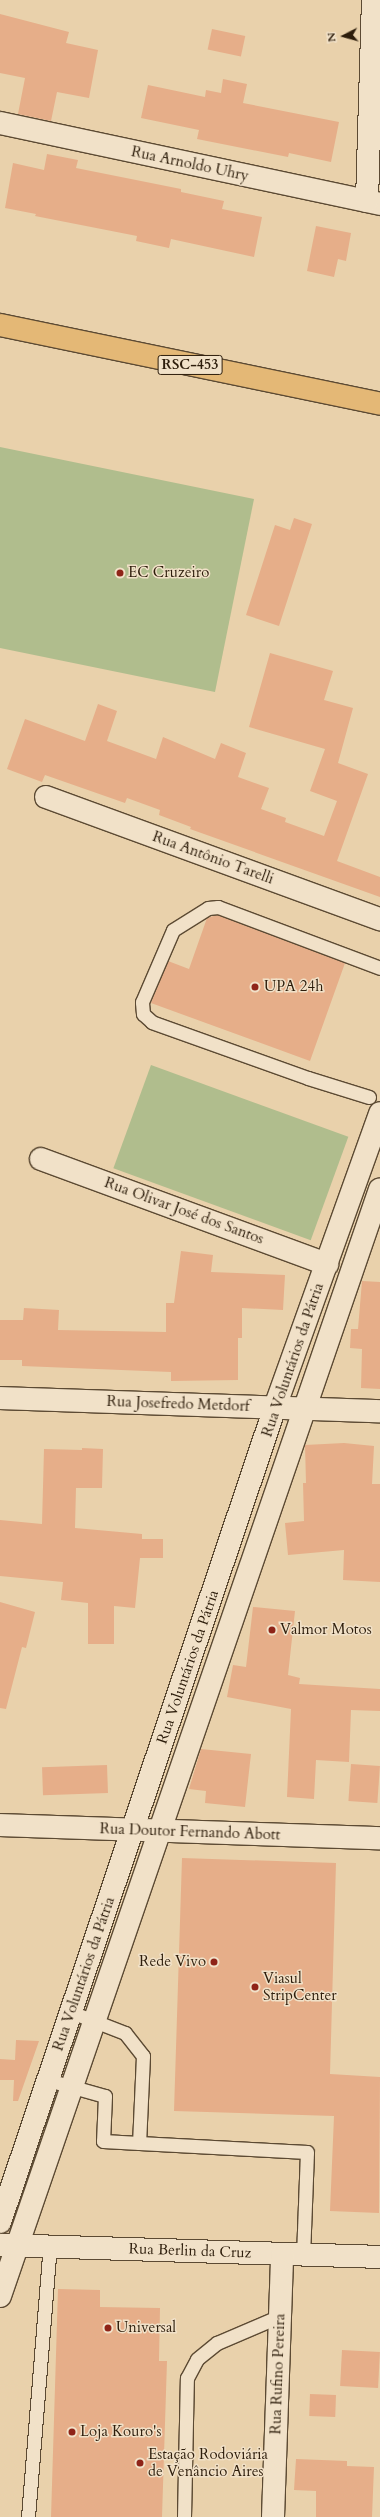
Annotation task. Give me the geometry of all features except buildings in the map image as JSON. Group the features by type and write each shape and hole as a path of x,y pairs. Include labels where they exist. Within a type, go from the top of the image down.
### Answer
{"highway":[{"name":"RSC-453","path":"0,325 380,404"}],"street":[{"path":"372,0 373,203"},
{"name":"Rua Arnoldo Uhry","path":"0,124 373,203"},
{"name":"Rua Antônio Tarelli","path":"46,796 380,919"},
{"name":"Rua Voluntários da Pátria","path":"0,2222 275,1407 354,1186 375,1105"},
{"name":"Rua Olivar José dos Santos","path":"41,1158 327,1264"},
{"path":"354,1186 379,1192"},
{"name":"Rua Voluntários da Pátria","path":"0,2296 9,2245 47,2158 303,1408 379,1192"},
{"name":"Rua Josefredo Metdorf","path":"0,1398 380,1411"},
{"path":"203,1622 226,1633"},
{"name":"Rua Doutor Fernando Abott","path":"0,1825 380,1838"},
{"path":"24,2151 47,2158"},
{"name":"Rua Berlin da Cruz","path":"9,2245 380,2257"},
{"name":"Rua Rufino Pereira","path":"273,2517 280,2316 292,2255"}],"lane":[{"path":"375,1105 308,1078 152,1022 143,1014 142,1002 173,930 208,908 218,907 380,968"},
{"path":"71,2012 95,2020 125,2033 143,2056 138,2143"},
{"path":"48,2080 71,2088 105,2096 103,2141 307,2152 292,2255"},
{"path":"28,2517 50,2246"},
{"path":"184,2517 187,2378 197,2359 217,2343 280,2316"}],"green space":[{"name":"EC Cruzeiro","path":"0,447 254,499 215,692 0,648"},
{"path":"151,1065 348,1137 311,1240 113,1168"}],"place":[{"name":"EC Cruzeiro","path":"120,573"},
{"name":"UPA 24h","path":"255,987"},
{"name":"Valmor Motos","path":"272,1630"},
{"name":"Rede Vivo","path":"214,1962"},
{"name":"Viasul StripCenter","path":"255,1987"},
{"name":"Universal","path":"108,2328"},
{"name":"Loja Kouro's","path":"72,2432"},
{"name":"Estação Rodoviária de Venâncio Aires","path":"140,2463"}]}
